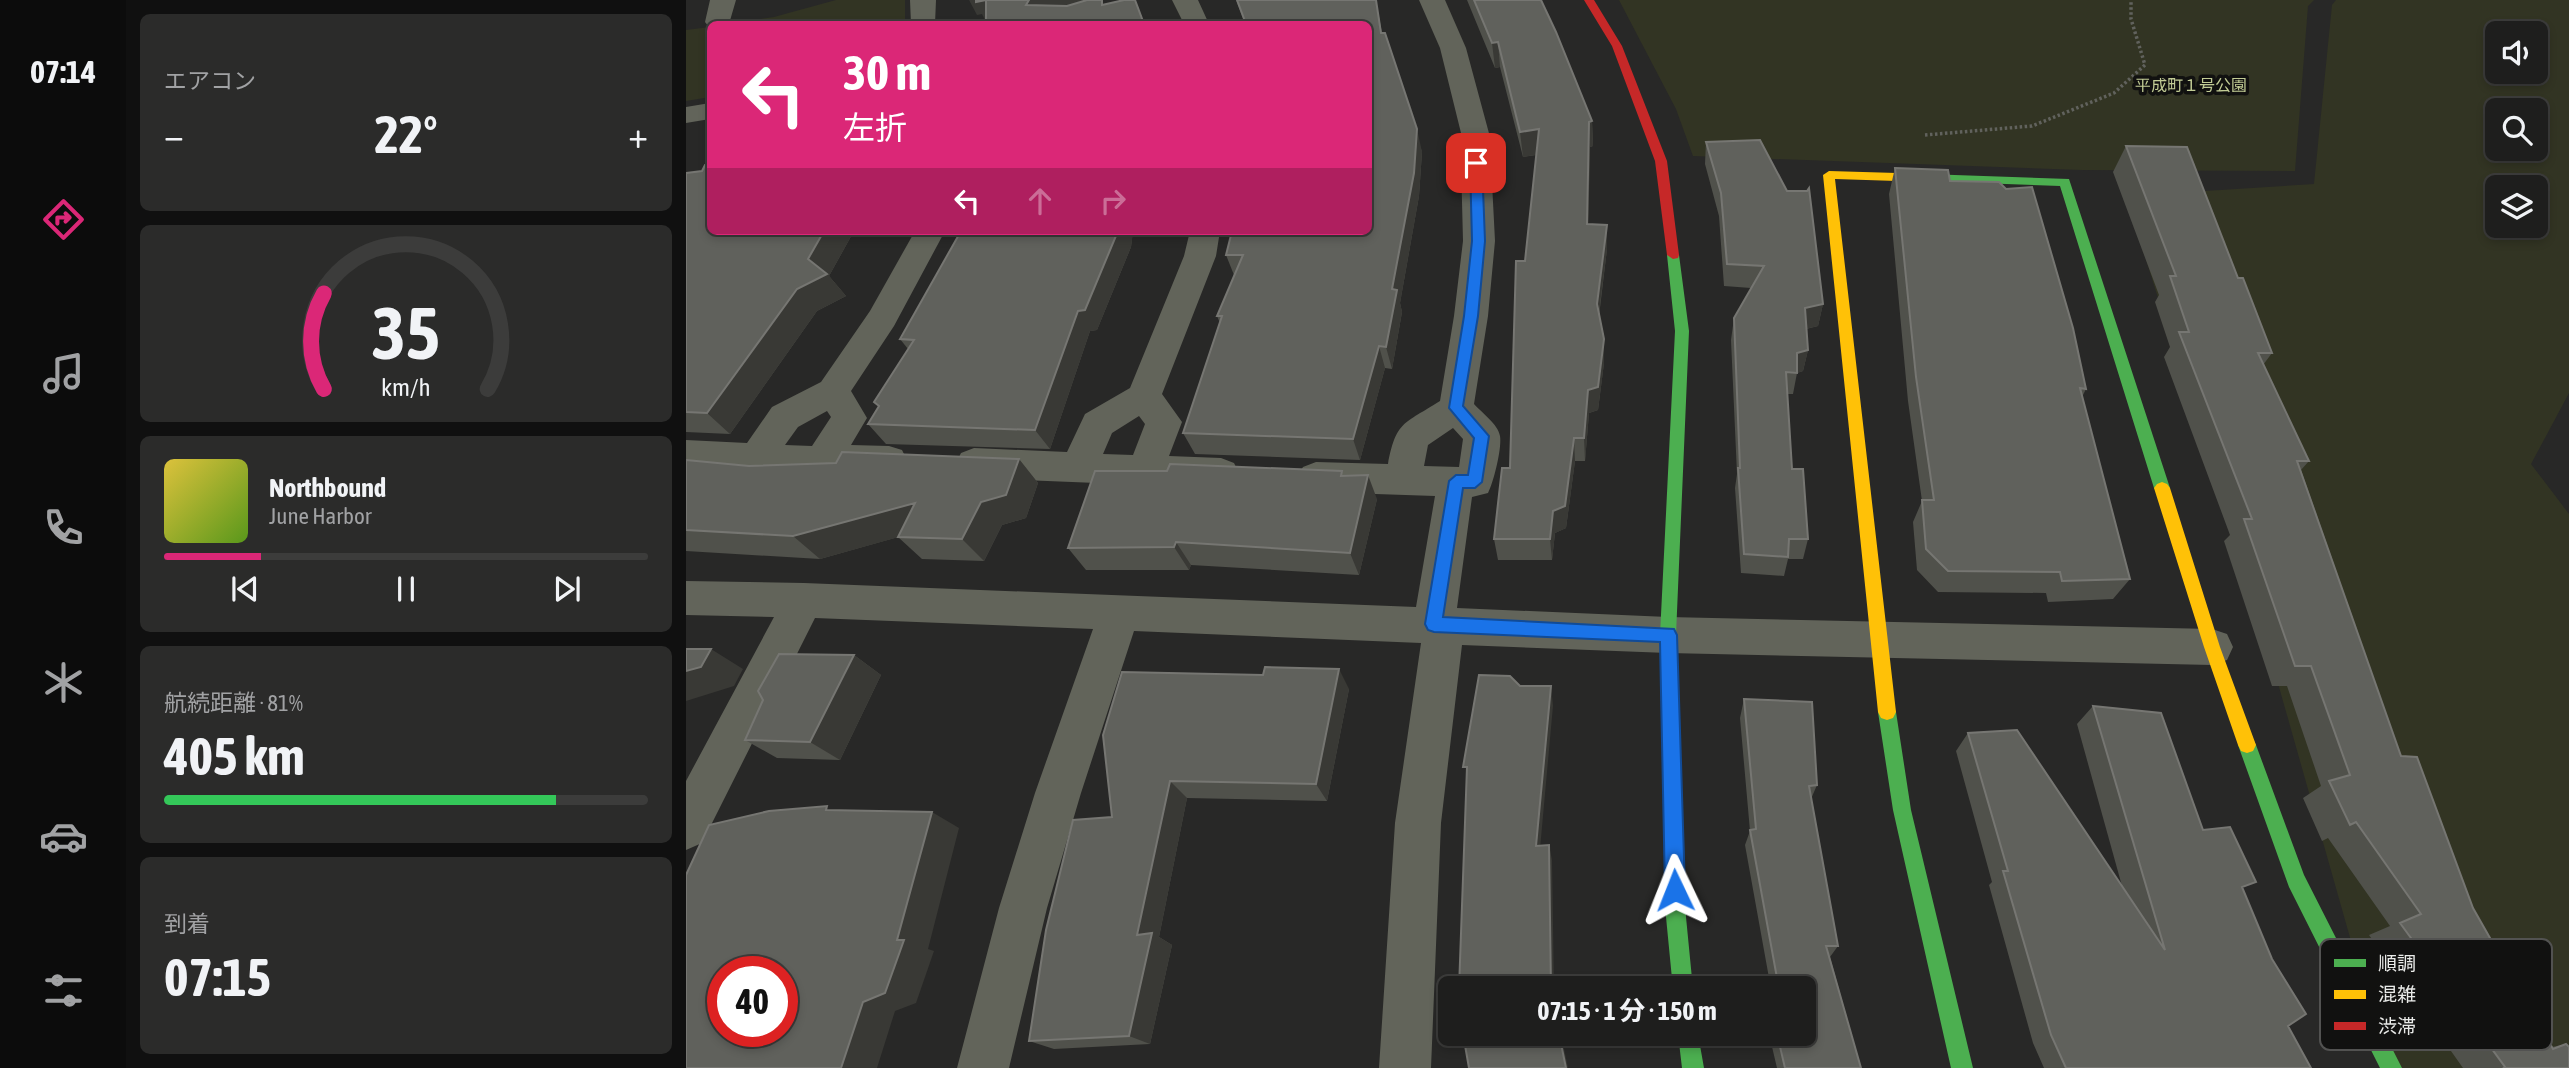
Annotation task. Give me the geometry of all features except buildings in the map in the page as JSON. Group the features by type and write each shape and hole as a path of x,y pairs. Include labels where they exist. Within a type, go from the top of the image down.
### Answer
{"street":[{"path":"923,0 923,21"},
{"path":"1185,0 1195,21"},
{"path":"1402,480 1411,438 1456,408 1471,316 1479,241 1476,150 1453,48 1432,0"},
{"path":"1589,0 1617,46 1661,161 1682,331 1668,635 1676,917 1682,976"},
{"path":"686,114 707,111"},
{"path":"1962,1068 1902,810 1884,692 1829,175 2064,181 2212,647 2296,880 2326,939"},
{"path":"757,458 785,417 833,391 882,318 928,235"},
{"path":"1079,467 1097,424 1144,396 1200,256 1204,235"},
{"path":"822,461 849,418 833,391"},
{"path":"1144,396 1164,422 1145,470"},
{"path":"686,454 822,461 854,459 1475,482 1482,436 1456,408"},
{"path":"1405,1068 1418,823 1456,481"},
{"path":"686,598 804,600 1668,635 2212,647"},
{"path":"686,827 804,600"},
{"path":"983,1068 1023,908 1058,793 1119,614"},
{"path":"1690,1046 1693,1068"},
{"path":"2382,1050 2391,1068"}],"path":[{"path":"1925,135 2032,126 2114,93 2145,65 2131,19 2131,0"}],"green space":[{"path":"836,0 905,0 905,21 745,21 774,17"},
{"name":"平成町１号公園","path":"1619,0 2314,0 2308,6 2295,171 2082,170 1693,156 1676,109"},
{"path":"2336,0 2569,0 2569,393 2531,464 2569,514 2569,1068 2387,1068 2382,1050 2552,1050 2552,939 2350,939 2266,641 2126,196 2314,184 2332,5"},
{"path":"707,27 707,98 686,101 686,30"}],"traffic: fast":[{"path":"1897,177 2065,182 2162,488"},
{"path":"1673,255 1682,331 1668,635 1676,917 1682,976"},
{"path":"1887,712 1902,810 1962,1068"},
{"path":"2247,745 2296,880 2326,939"},
{"path":"1690,1046 1693,1068"},
{"path":"2382,1050 2391,1068"}],"traffic: slow":[{"path":"1887,712 1829,175 1897,177"},
{"path":"2162,488 2212,647 2247,745"}],"traffic: jam":[{"path":"1589,0 1617,46 1661,161 1673,255"}],"route":[{"path":"1476,163 1479,241 1471,316 1456,408 1482,436 1475,482 1456,481 1434,624 1668,635 1675,890"}]}
